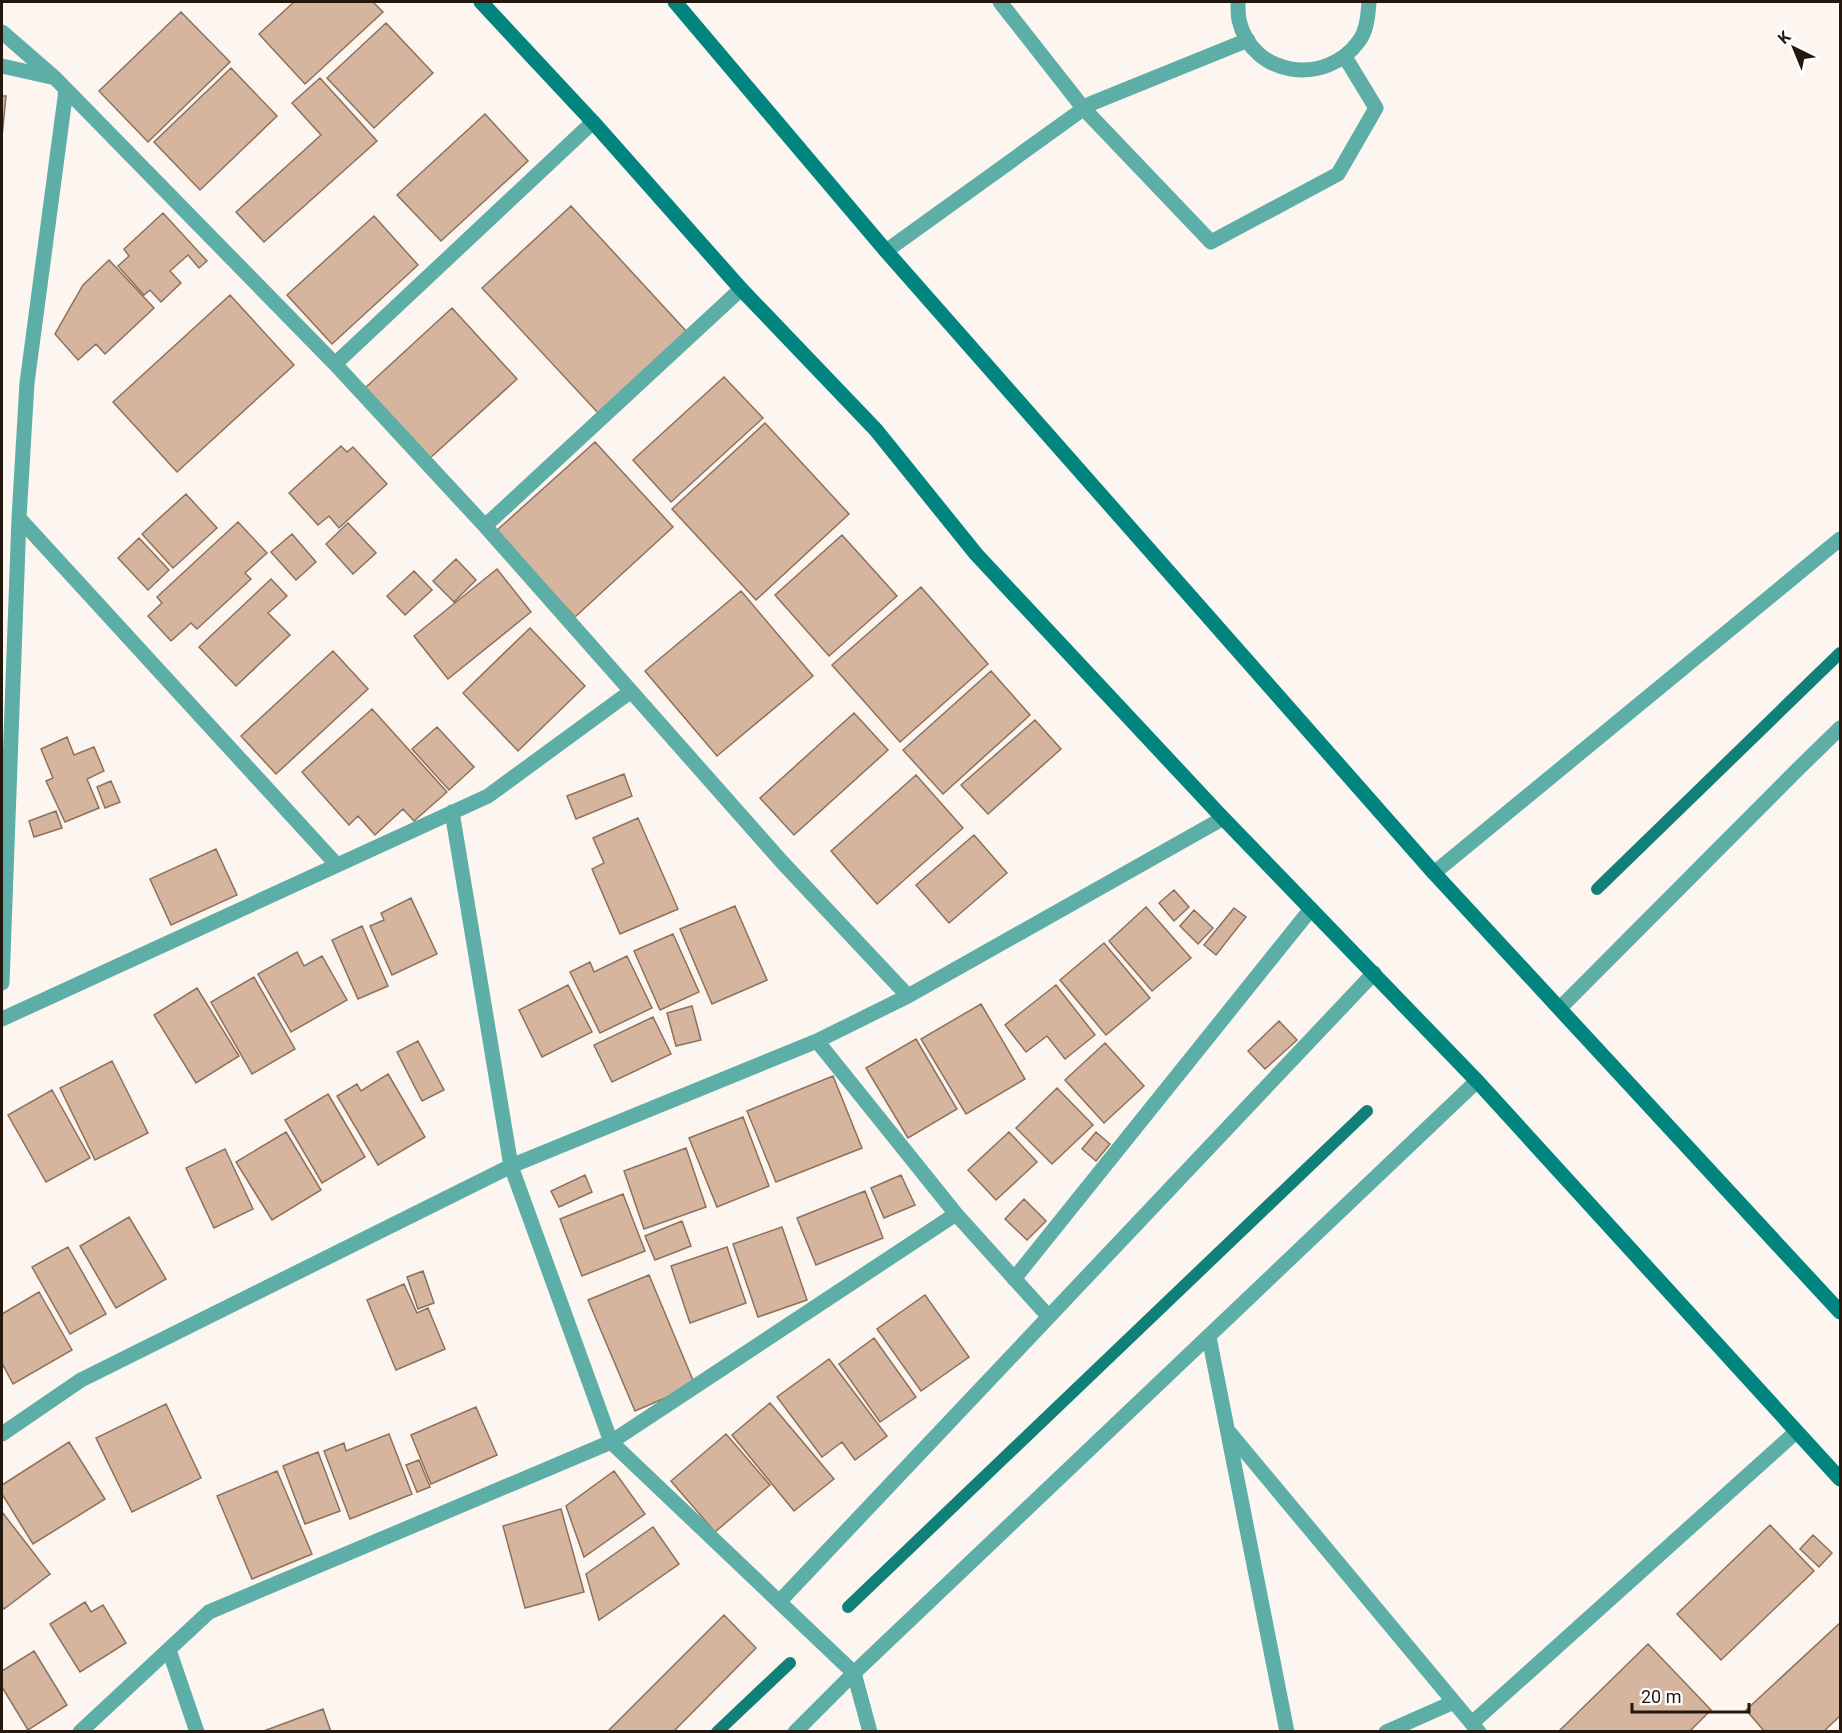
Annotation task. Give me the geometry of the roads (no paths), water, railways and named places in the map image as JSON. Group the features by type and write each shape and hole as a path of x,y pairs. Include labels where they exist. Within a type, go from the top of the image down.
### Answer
{"main road":[{"path":"481,2 593,122 741,289 876,430 976,554 1220,815 1478,1081 1840,1479"},
{"path":"675,2 886,251 1434,873 1840,1312"}],"street":[{"path":"1000,2 1084,109 1212,242 1338,174 1376,108 1345,57"},
{"path":"1238,2 1239,21 1248,40 1262,57 1281,68 1304,72 1326,68 1345,57 1360,40 1368,19 1369,2"},
{"path":"2,32 55,78 335,364 485,526 782,862 908,996"},
{"path":"886,251 1090,104 1248,40"},
{"path":"2,66 55,78"},
{"path":"2,983 19,518 27,383 66,90"},
{"path":"335,364 593,122"},
{"path":"485,526 741,289"},
{"path":"19,518 337,865"},
{"path":"1434,873 1840,539"},
{"path":"2,1019 488,796 630,692"},
{"path":"1560,1008 1840,728"},
{"path":"452,812 511,1166 611,1442 780,1600 854,1673 870,1731"},
{"path":"2,1434 81,1380 511,1166 816,1041 908,996 1220,820 1220,815"},
{"path":"1014,1279 1311,909"},
{"path":"780,1600 1374,973"},
{"path":"816,1041 956,1214 1048,1316"},
{"path":"795,1731 1478,1081"},
{"path":"80,1731 209,1612 611,1442 956,1214"},
{"path":"1209,1337 1287,1731"},
{"path":"1227,1430 1475,1727 1796,1432"},
{"path":"169,1650 196,1731"},
{"path":"1386,1731 1454,1702"}],"waterway":[{"path":"1597,889 1840,653"},
{"path":"848,1607 1367,1111"},
{"path":"717,1732 790,1663"}]}
